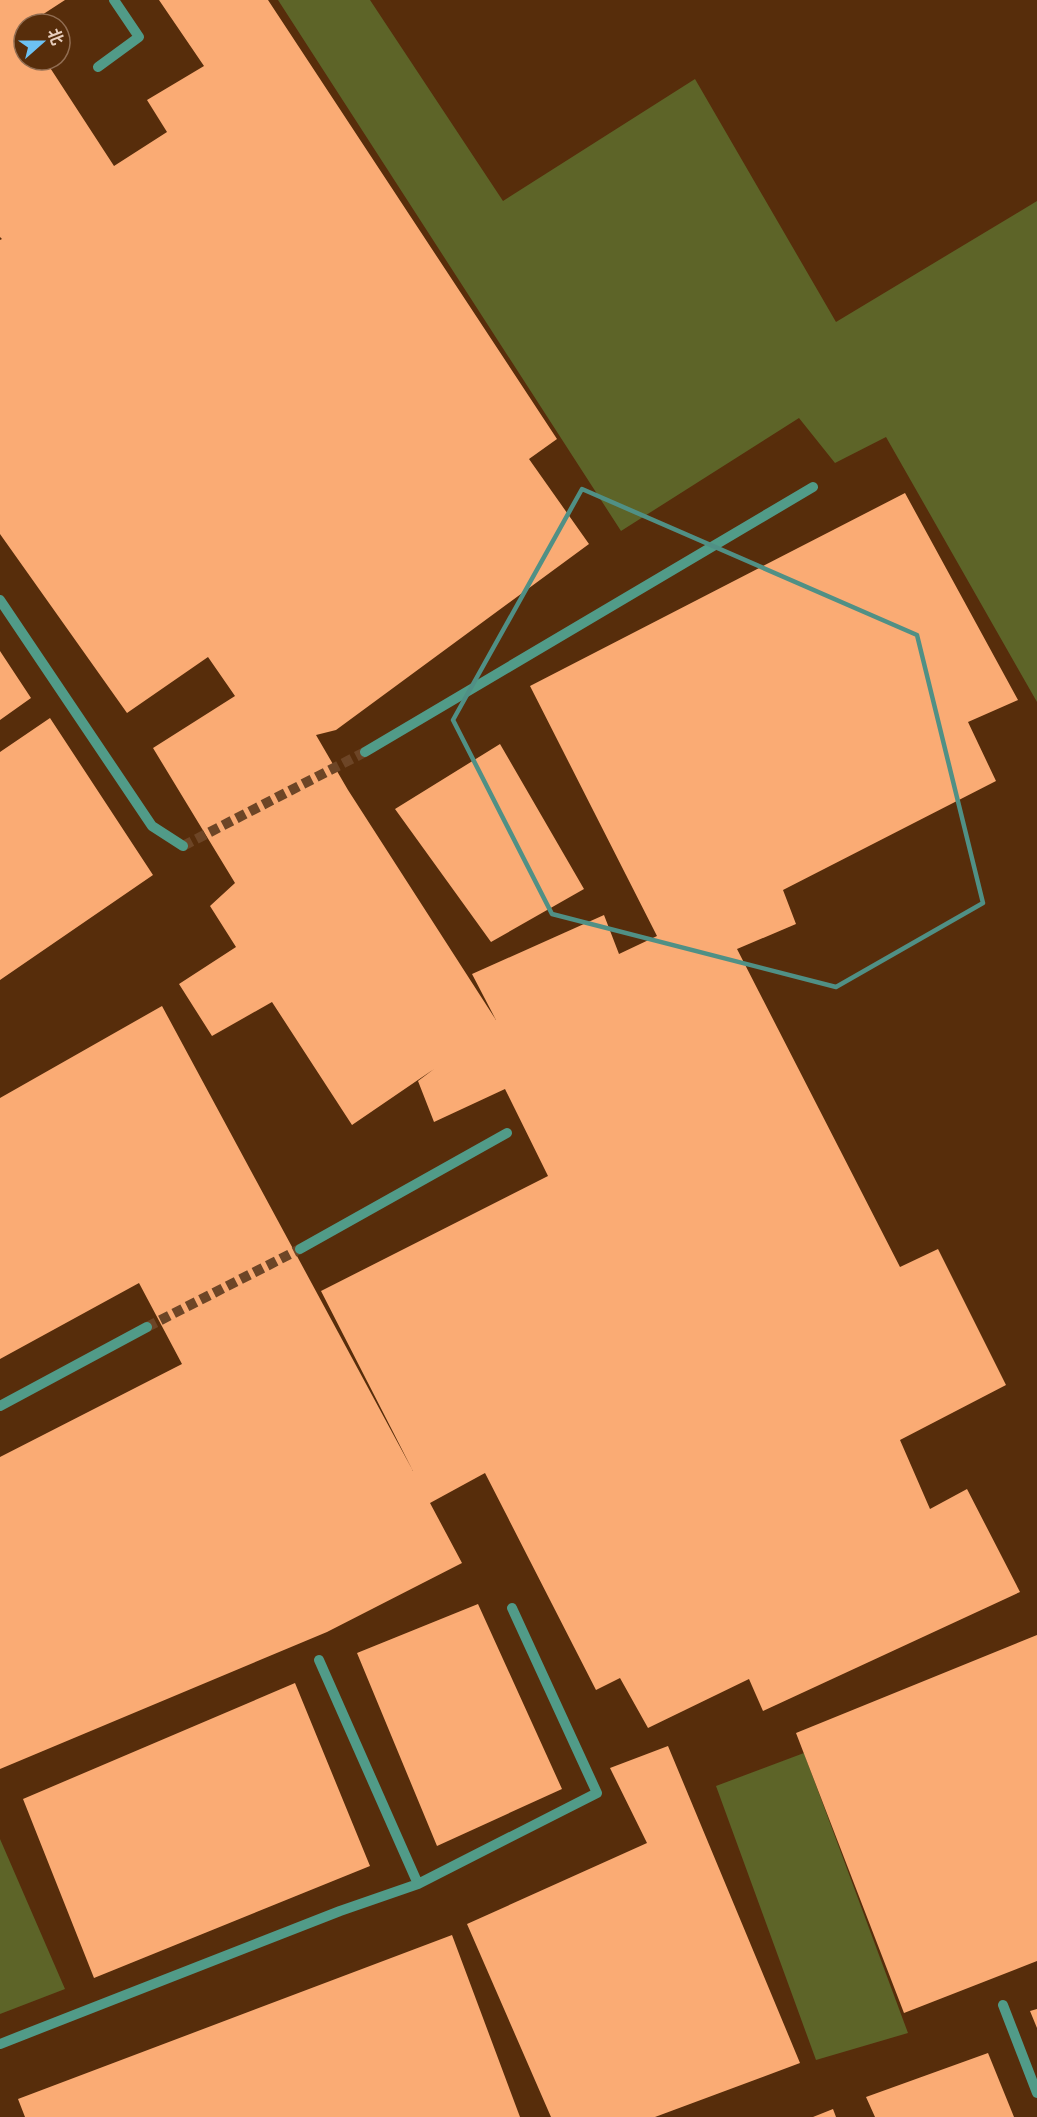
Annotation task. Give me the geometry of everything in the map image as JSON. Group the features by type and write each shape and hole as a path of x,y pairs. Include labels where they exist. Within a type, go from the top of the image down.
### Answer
{"street":[{"path":"98,67 139,37 114,0"},
{"path":"365,752 813,487"},
{"path":"0,600 152,826 183,846"},
{"path":"300,1249 507,1133"},
{"path":"0,1407 147,1327"},
{"path":"0,2044 340,1911 418,1884 597,1793 512,1608"},
{"path":"319,1660 418,1884"},
{"path":"1003,2005 1037,2093"}],"highlighted area":[{"path":"582,489 917,635 983,903 836,987 552,914 453,720"}],"green space":[{"path":"278,0 370,0 503,201 695,79 836,322 1037,201 1037,702 886,437 835,463 799,418 621,531"},
{"path":"804,1753 908,2033 816,2060 716,1786"},
{"path":"0,1839 65,1989 0,2014"}],"building":[{"path":"0,0 65,0 46,12 12,12 12,72 53,72 114,166 167,132 147,100 204,66 159,0 268,0 557,439 529,459 589,544 336,730 316,735 348,790 496,1020 472,974 604,915 619,954 657,936 530,686 905,493 1018,700 968,722 996,781 783,890 796,924 737,949 900,1267 938,1249 1006,1385 900,1440 930,1509 967,1489 1020,1592 763,1711 749,1679 648,1728 620,1678 596,1690 485,1473 430,1503 462,1563 327,1632 0,1769 0,1457 182,1364 139,1283 0,1359 0,1098 162,1006 413,1471 321,1291 548,1176 505,1089 434,1122 418,1081 434,1069 352,1125 272,1002 212,1036 179,984 236,947 210,906 235,883 153,748 235,696 208,657 127,713 0,534 0,240 2,239 0,237"},
{"path":"0,651 31,698 0,720"},
{"path":"50,718 153,875 0,980 0,752"},
{"path":"500,744 584,889 491,942 395,809"},
{"path":"478,1604 562,1789 437,1846 357,1653"},
{"path":"1037,1635 1037,1961 904,2013 796,1733"},
{"path":"295,1683 370,1866 94,1978 23,1799"},
{"path":"668,1746 800,2063 655,2117 551,2117 467,1924 647,1843 610,1768"},
{"path":"452,1935 520,2117 25,2117 18,2099"},
{"path":"1037,2009 1037,2028 1030,2011"},
{"path":"988,2053 1014,2117 875,2117 866,2097"},
{"path":"833,2109 836,2117 813,2117"}],"tunnel":[{"path":"183,846 365,752"},
{"path":"147,1327 300,1249"}]}
